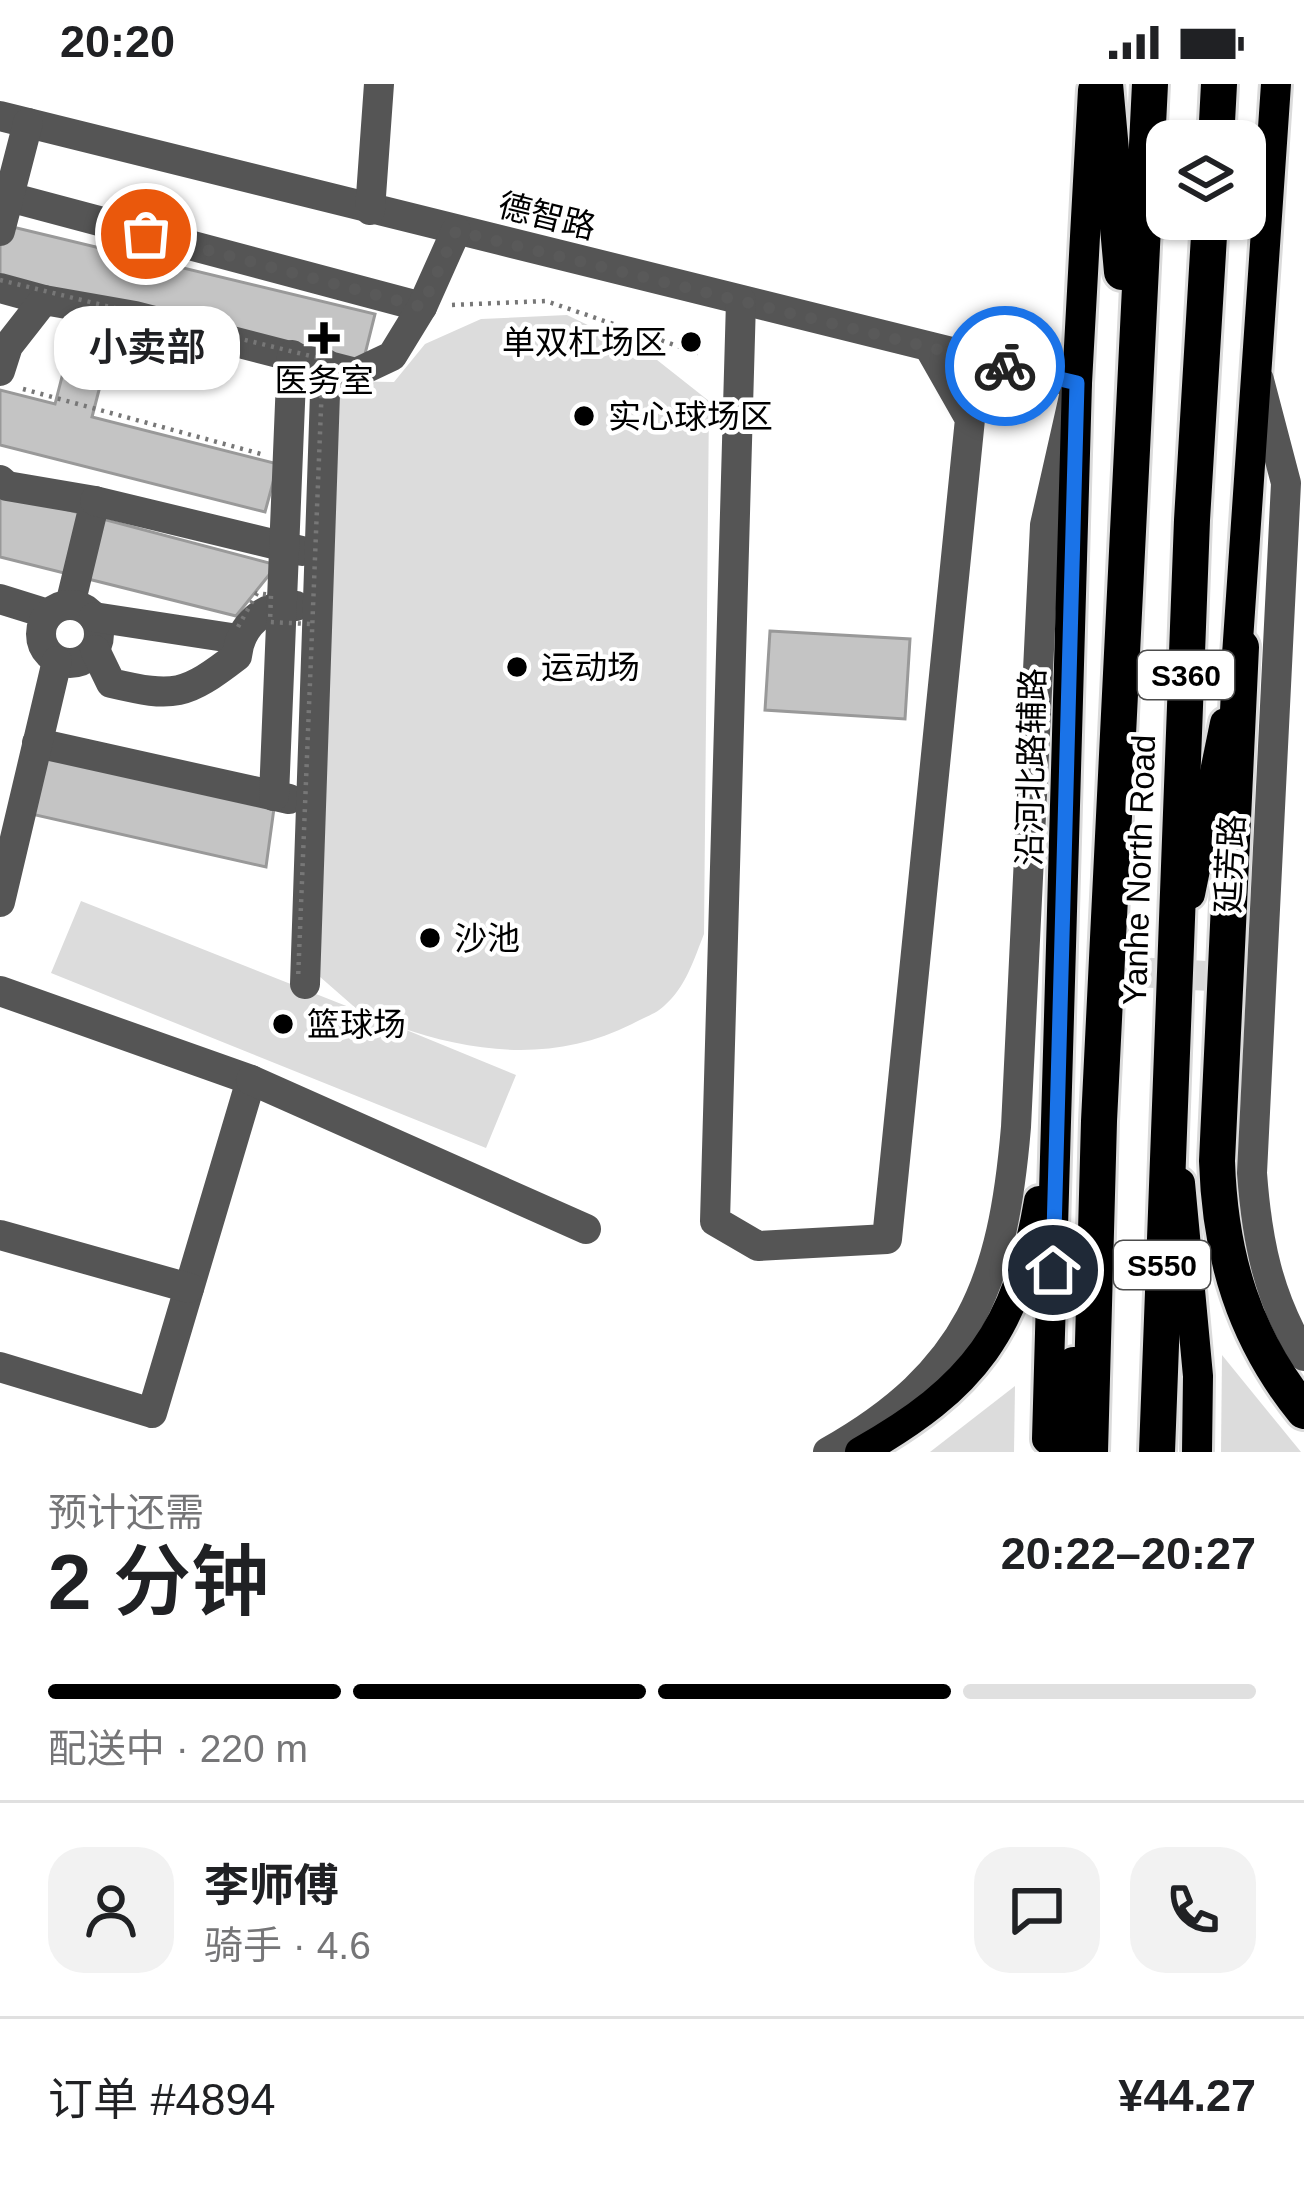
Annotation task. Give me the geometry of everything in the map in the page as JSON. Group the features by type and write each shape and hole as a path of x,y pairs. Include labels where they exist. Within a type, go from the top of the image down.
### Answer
{"highway":[{"path":"1105,84 1133,398"},
{"name":"Yanhe North Road","path":"1090,1452 1095,1255 1150,84"},
{"path":"1217,120 1219,84"},
{"name":"Yanhe North Road","path":"1156,1452 1209,240"},
{"name":"S360","path":"1241,647 1217,1161 1219,1212 1227,1263 1244,1312 1264,1357 1304,1412"},
{"path":"1058,1452 1095,1255"}],"main road":[{"name":"沿河北路辅路","path":"1047,1452 1077,383 1094,84"},
{"name":"S360","path":"1175,967 1241,647 1276,84"},
{"path":"1170,1078 1198,1376 1196,1452"},
{"path":"860,1452 909,1424 966,1376 1001,1327 1028,1265 1058,1089"}],"street":[{"path":"370,210 379,84"},
{"path":"0,231 9,197 14,119"},
{"name":"德智路","path":"14,119 1077,383"},
{"path":"9,197 422,307"},
{"path":"0,284 44,301 135,316 356,373 392,356 422,307 456,231"},
{"path":"10,380 8,346 44,301"},
{"path":"741,301 716,1222 758,1246 887,1239 970,419 929,347"},
{"path":"274,796 292,356"},
{"path":"301,982 326,364"},
{"name":"延芳路","path":"1256,369 1286,483 1253,978 1252,1173 1258,1244 1285,1325 1304,1356"},
{"path":"828,1452 902,1402 939,1366 972,1316 996,1264 1012,1183 1035,966 1045,525 1077,383"},
{"path":"0,480 7,486 95,502 284,551 320,552"},
{"path":"71,612 100,634 95,650 74,664 57,661 41,639 71,612 95,502"},
{"path":"0,598 238,633"},
{"path":"95,650 111,683 158,694 197,686 237,656 238,633 259,613 282,604 315,616"},
{"path":"0,902 57,661"},
{"path":"38,743 311,804"},
{"path":"0,991 251,1080 586,1229"},
{"path":"0,1367 152,1413 251,1080"},
{"path":"0,1235 189,1288"}],"path":[{"path":"0,284 323,359 301,982"},
{"path":"422,307 546,301 698,353"},
{"path":"10,380 288,462 322,467"},
{"path":"238,633 257,593 272,595 270,622 315,616"}],"shaded area":[{"name":"运动场","path":"567,315 652,356 709,401 704,934 672,998 653,1014 604,1036 546,1049 516,1050 457,1043 399,1027 516,1075 486,1148 51,973 81,901 359,1011 319,976 333,381 394,382 425,344 481,319"},
{"path":"1222,1355 1301,1452 1221,1452"},
{"path":"1015,1386 1014,1452 930,1452"}],"building":[{"path":"0,224 375,314 362,366 0,280"},
{"path":"82,299 120,309 92,417 278,464 265,512 0,445 0,390 55,404"},
{"path":"0,492 277,565 236,616 0,557"},
{"path":"770,631 910,639 905,719 765,710"},
{"path":"47,751 275,801 266,867 31,814"}],"tunnel":[{"path":"1046,967 1245,978"}],"way so far":[{"path":"146,234 422,307 456,231 1005,366"}],"place":[{"name":"小卖部","path":"146,234"},
{"name":"医务室","path":"324,338"},
{"name":"单双杠场区","path":"691,342"},
{"name":"实心球场区","path":"584,416"},
{"name":"运动场","path":"517,667"},
{"name":"沙池","path":"430,938"},
{"name":"篮球场","path":"283,1024"}],"route":[{"path":"1005,366 1077,383 1053,1270"}]}
